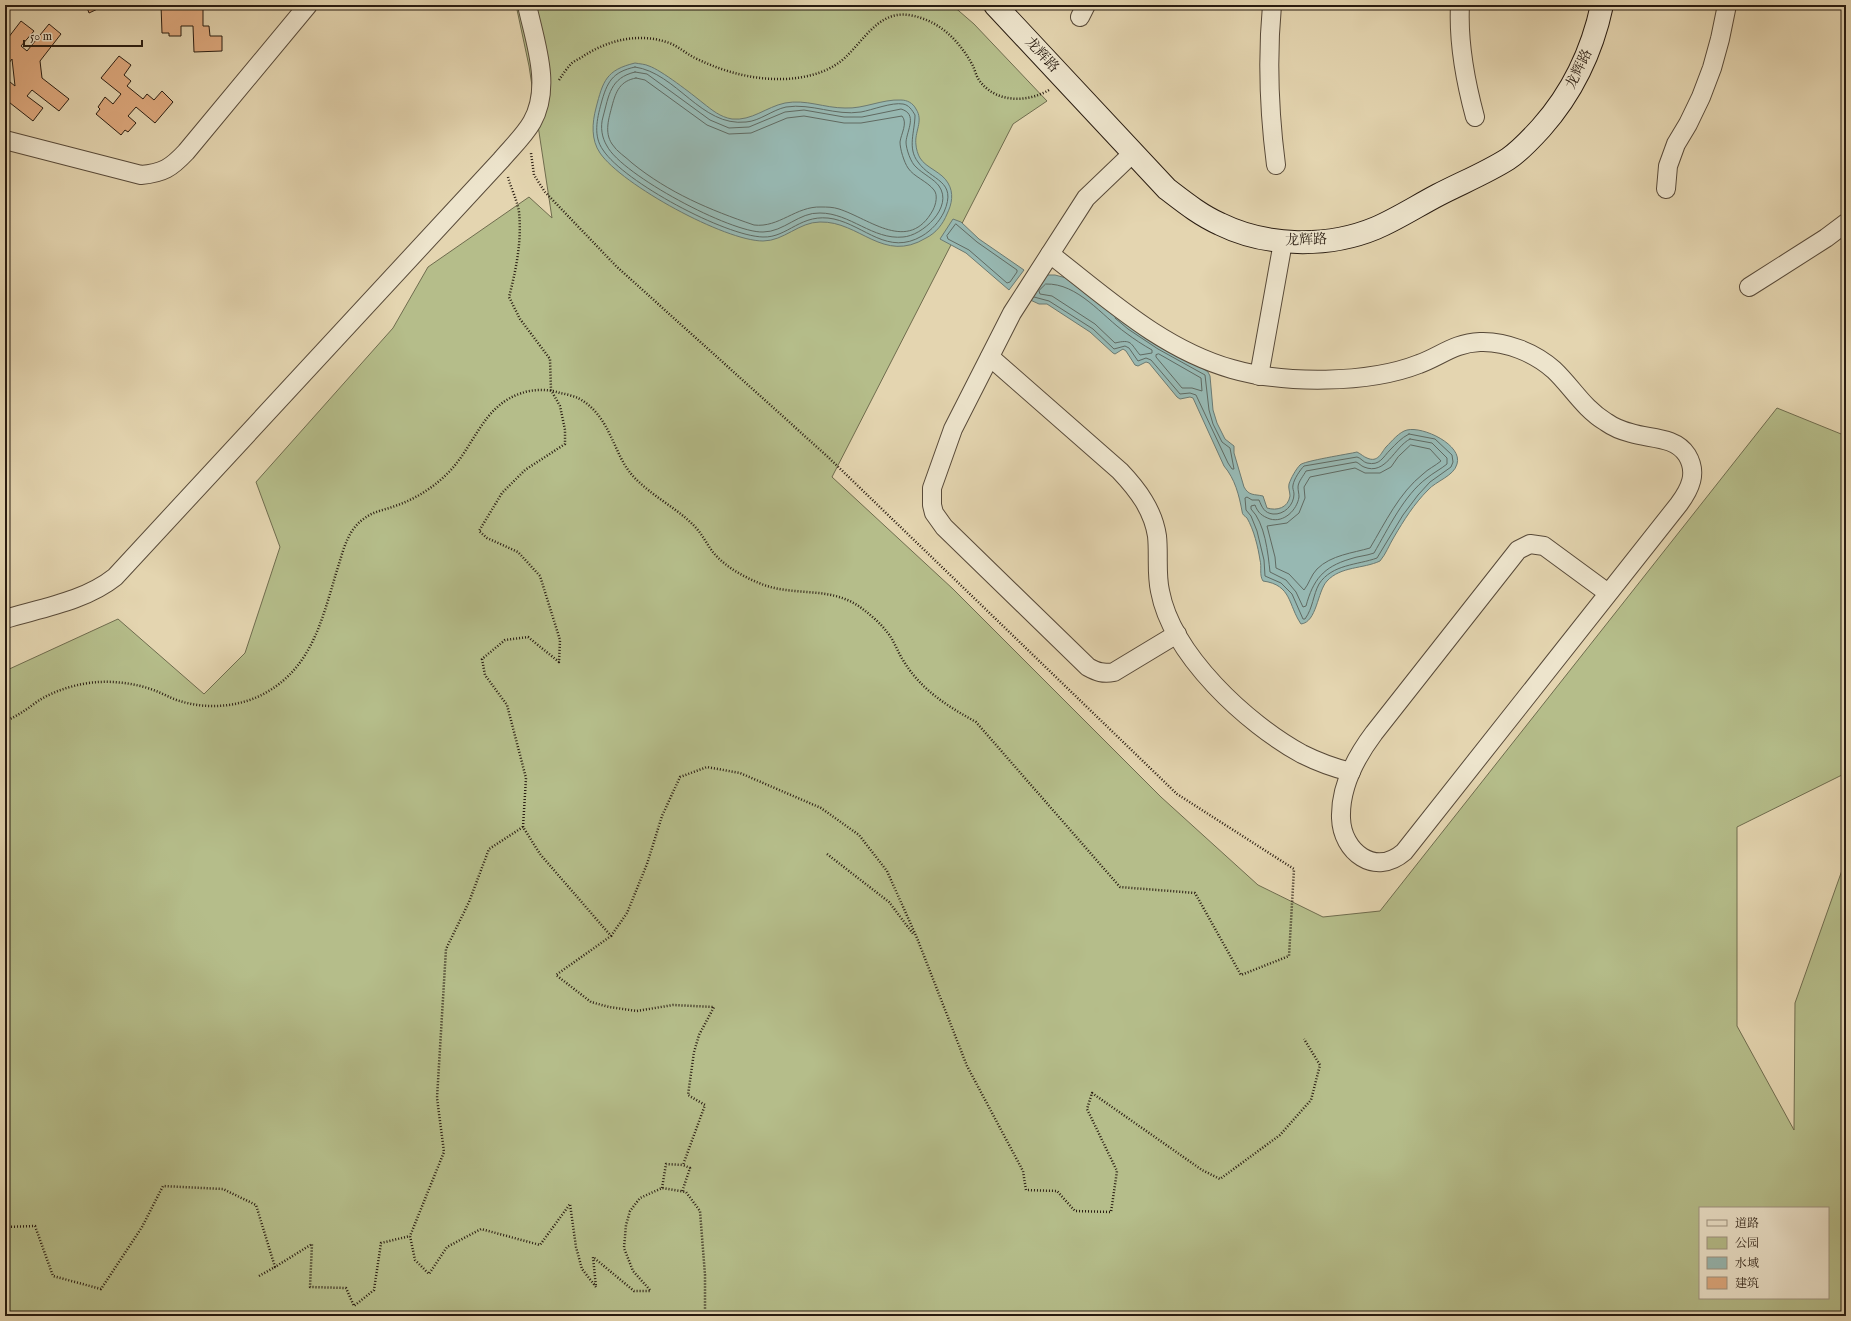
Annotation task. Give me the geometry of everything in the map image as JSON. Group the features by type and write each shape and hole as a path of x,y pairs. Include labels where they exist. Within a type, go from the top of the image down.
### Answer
{"street":[{"path":"5,140 141,175 158,173 174,165 186,152 308,5"},
{"path":"5,619 88,594 103,587 115,577 501,160 532,122 541,93 541,77 527,5"},
{"name":"龙辉路","path":"995,5 1167,189 1192,209 1220,225 1250,236 1282,242 1314,242 1345,237 1376,228 1508,159 1532,138 1553,114 1572,88 1586,59 1597,29 1602,5"},
{"path":"1272,5 1269,37 1269,91 1276,165"},
{"path":"1460,5 1460,40 1463,66 1475,117"},
{"path":"1666,189 1668,166 1676,144 1688,124 1701,97 1712,68 1727,5"},
{"path":"1134,152 1086,198 1012,313 953,429 932,488 932,505 938,521 1088,667 1107,673 1114,672 1177,634"},
{"path":"1749,287 1826,238 1846,223"},
{"path":"1259,376 1282,242"},
{"path":"1050,254 1148,329 1172,344 1204,360 1231,369 1259,376 1314,380 1380,375 1418,364 1454,347 1480,342 1507,345 1532,355 1554,370 1585,406 1606,422 1630,433 1673,442 1686,455 1693,472 1690,490 1409,846 1396,859 1386,863 1374,863 1364,858 1355,851 1348,841 1343,830 1341,817 1345,788 1364,745 1518,550 1530,544 1544,546 1608,593"},
{"path":"990,357 1120,471 1138,489 1150,511 1156,535 1160,591 1169,620 1177,634 1206,674 1240,710 1257,724 1304,755 1329,766 1351,772"}],"path":[{"path":"555,84 573,62 598,47 621,39 647,38 671,44 715,67 738,75 762,79 786,79 813,76 837,64 875,25 891,16 908,15 923,19 942,28 955,39 966,53 974,68 978,80 993,93 1011,100 1031,99 1049,90 1062,76"},
{"path":"5,721 17,716 41,699 68,688 96,682 126,683 154,690 181,702 210,707 238,704 266,693 289,676 308,653 320,627 345,542 353,529 365,518 379,511 410,500 438,482 462,458 478,428 497,406 522,393 551,390 578,398 601,416 615,442 623,462 635,479 651,493 676,509 698,530 715,554 737,573 763,585 792,591 828,593 862,608 888,633 903,661 923,686 948,707 976,722 1120,887 1194,893 1241,975 1289,956 1294,869 1178,794 828,457 616,266 545,192 534,175 530,155 532,148"},
{"path":"501,160 519,211 517,267 509,297 520,319 550,359 551,390 560,406 565,430 565,444 525,470 502,493 478,531 487,538 518,552 540,576 560,640 559,662 528,637 505,640 482,658 485,675 507,706 526,778 523,827 540,854 611,936"},
{"path":"683,1165 705,1105 688,1095 694,1052 699,1035 714,1007 673,1005 637,1012 609,1007 591,1002 556,975 611,936 627,913 647,864 662,816 680,777 707,767 740,773 821,808 859,835 887,871 917,938 967,1066 1023,1171 1026,1190 1057,1191 1074,1211 1112,1212 1117,1171 1087,1109 1092,1093 1202,1170 1220,1179 1280,1135 1311,1100 1320,1065 1304,1040"},
{"path":"523,827 489,849 469,902 446,949 437,1098 444,1152 410,1236 415,1260 429,1274 447,1247 481,1229 540,1245 570,1204 576,1247 582,1269 596,1287 593,1257 634,1291 650,1291 633,1271 624,1248 626,1225 630,1211 640,1198 662,1188 686,1192 700,1211 705,1275 705,1310"},
{"path":"827,854 888,902 917,938"},
{"path":"662,1188 666,1164 683,1165 690,1168 682,1192"},
{"path":"5,1227 35,1226 53,1276 101,1289 142,1228 163,1186 223,1189 256,1205 276,1267"},
{"path":"259,1276 312,1244 310,1287 346,1288 354,1306 374,1290 381,1243 410,1236"}],"green space":[{"path":"516,5 952,5 974,24 1047,101 1013,124 832,477 953,589 1161,797 1258,885 1323,917 1380,911 1777,408 1846,436 1846,773 1737,827 1737,1026 1794,1130 1795,1003 1846,859 1846,1316 5,1316 5,671 118,619 204,694 245,653 280,547 256,482 393,328 428,267 529,197 552,218 529,66"}],"water":[{"path":"635,63 646,65 661,72 716,113 732,119 746,118 778,105 793,102 837,108 852,108 894,100 910,102 915,107 919,118 916,148 919,157 926,165 938,173 948,183 952,195 949,210 939,228 933,234 911,245 897,246 884,244 834,223 812,223 778,238 763,241 746,239 701,222 651,195 629,180 612,166 597,148 593,131 594,120 598,99 604,84 612,73 618,69"},
{"path":"953,219 961,222 979,239 1024,270 1009,290 966,253 940,239"},
{"path":"1043,275 1055,275 1070,279 1208,372 1210,376 1213,410 1217,423 1225,439 1234,446 1234,453 1244,487 1254,495 1263,496 1267,508 1282,508 1287,503 1290,496 1289,484 1297,469 1303,463 1357,452 1366,458 1374,459 1379,457 1396,437 1407,430 1422,431 1440,438 1454,450 1457,457 1457,464 1449,475 1431,487 1418,501 1402,524 1380,561 1345,570 1333,576 1324,586 1314,612 1310,618 1301,624 1284,591 1272,583 1263,581 1262,579 1261,563 1252,528 1247,518 1242,514 1238,493 1234,482 1224,466 1193,398 1190,397 1180,399 1149,363 1146,362 1138,366 1135,365 1123,349 1115,354 1113,353 1090,332 1047,304 1039,304 1026,298"}],"building":[{"path":"86,5 104,5 104,6 89,13"},
{"path":"161,5 180,5 180,7 192,7 192,5 203,5 203,26 209,26 210,36 222,36 222,51 194,52 193,26 181,26 181,36 169,36 169,33 162,33"},
{"path":"21,21 34,31 21,46 27,51 49,24 61,34 40,61 42,78 69,99 59,111 32,90 27,96 43,108 33,121 5,99 5,78 15,86 12,59 5,68 5,42"},
{"path":"119,56 131,65 124,75 131,81 127,86 143,99 147,94 154,100 162,91 173,102 155,123 136,107 128,116 136,123 128,132 125,130 121,135 96,114 100,109 98,107 105,97 113,104 121,94 101,78"}]}
